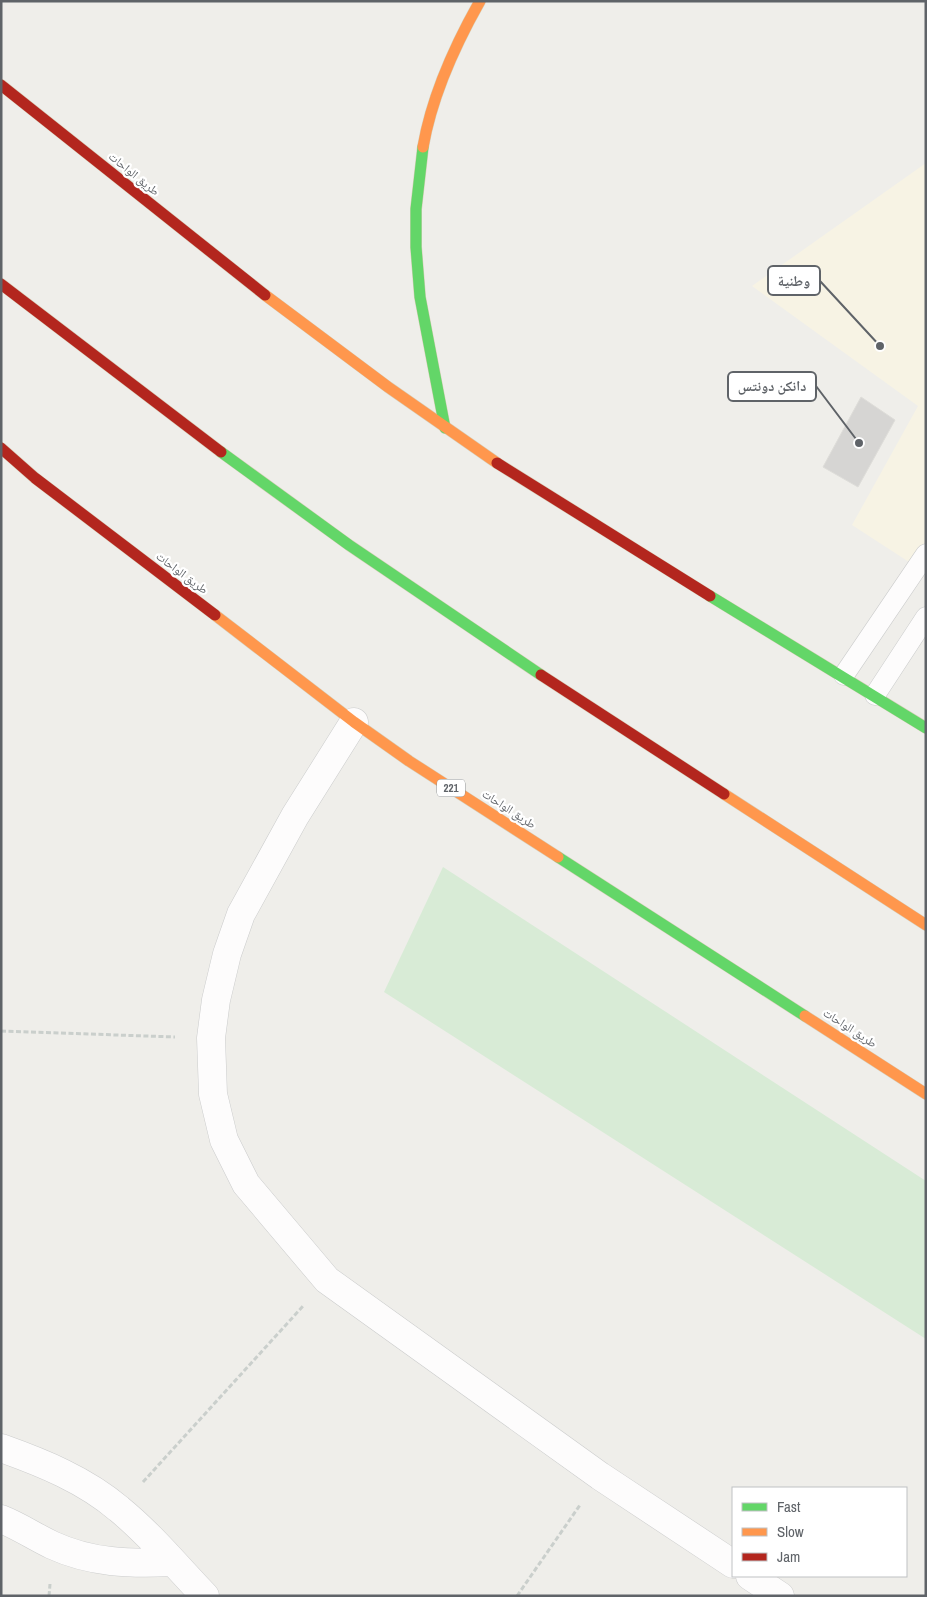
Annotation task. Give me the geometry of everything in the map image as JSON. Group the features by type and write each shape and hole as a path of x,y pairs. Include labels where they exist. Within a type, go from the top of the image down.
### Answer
{"main road":[{"path":"445,428 419,288 415,244 415,199 420,155 429,112 444,70 462,30 480,1"},
{"name":"طريق الواحات","path":"1,85 250,285 445,428 554,499 926,728"},
{"path":"1,284 138,390 349,545 566,693 926,925"},
{"name":"طريق الواحات","path":"1,448 35,478 354,722 409,761 926,1094"}],"street":[{"path":"354,722 295,816 241,914 216,1000 211,1038 212,1094 224,1140 246,1184 327,1280 600,1476 732,1563"},
{"path":"1,1448 59,1471 81,1482 119,1509 145,1532 205,1596"},
{"path":"1,1519 52,1545 91,1560 133,1564 172,1562"},
{"path":"752,1577 780,1596"}],"lane":[{"path":"844,676 926,554"},
{"path":"874,695 926,617"}],"path":[{"path":"1,1031 211,1038"},
{"path":"119,1509 327,1280"},
{"path":"517,1596 600,1476"}],"shaded area":[{"path":"926,163 926,573 852,525 918,406 752,286"}],"green space":[{"path":"443,867 926,1181 926,1339 384,992"}],"building":[{"path":"861,397 895,420 858,487 823,467"}],"traffic: fast":[{"path":"423,147 416,209 416,247 420,297 445,428"},
{"path":"221,452 349,545 541,675"},
{"path":"710,596 926,728"},
{"path":"558,857 805,1016"}],"traffic: slow":[{"path":"423,147 432,109 445,72 461,36 480,1"},
{"path":"265,295 388,387 497,463"},
{"path":"215,615 354,722 409,761 558,857"},
{"path":"724,794 926,925"},
{"path":"805,1016 926,1094"}],"traffic: jam":[{"path":"1,85 265,295"},
{"path":"1,284 221,452"},
{"path":"1,448 35,478 215,615"},
{"path":"497,463 710,596"},
{"path":"541,675 724,794"}],"place":[{"name":"وطنية","path":"880,346"},
{"name":"دانكن دونتس","path":"859,443"}]}
